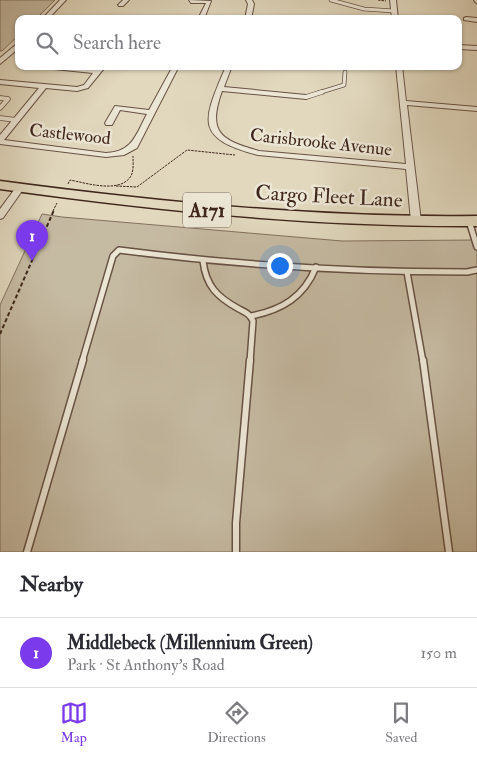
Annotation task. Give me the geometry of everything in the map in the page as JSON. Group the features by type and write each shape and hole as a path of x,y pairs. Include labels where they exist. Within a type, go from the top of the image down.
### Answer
{"main road":[{"name":"Cargo Fleet Lane","path":"0,186 221,211 338,219 473,221"}],"street":[{"path":"49,15 63,0"},
{"path":"249,0 251,4 249,15"},
{"path":"393,0 394,15"},
{"path":"191,1 209,2 203,15"},
{"path":"466,19 477,20"},
{"path":"462,47 477,48"},
{"path":"0,62 15,48"},
{"path":"0,82 70,90 86,87 100,70"},
{"name":"Castlewood","path":"0,141 117,155 134,146 174,70"},
{"name":"Carisbrooke Avenue","path":"227,70 210,116 210,126 217,135 239,148 258,153 410,167"},
{"path":"399,70 416,221"},
{"path":"0,141 43,87"},
{"path":"220,89 306,97"},
{"path":"109,123 123,100"},
{"path":"403,102 477,109"},
{"path":"118,108 151,112"},
{"path":"0,216 20,188"}],"lane":[{"path":"331,0 364,9 394,11"},
{"path":"306,97 344,85 345,72"},
{"path":"0,98 8,99 0,108"},
{"path":"0,118 16,120"},
{"path":"473,221 477,248"},
{"path":"27,552 48,470 88,348 113,256 119,250 203,261 407,272 467,272 477,270"},
{"path":"203,261 207,284 218,298 251,316 271,312 290,303 312,281 316,267"},
{"path":"407,272 423,363 449,552"},
{"path":"236,552 236,524 253,321 251,316"}],"path":[{"path":"111,185 123,182 131,176 134,146"},
{"path":"0,334 50,216 70,180 137,187 187,150 236,155 239,148"}],"shaded area":[{"path":"0,0 55,0 40,15 15,15 15,39 0,51"},
{"path":"42,214 342,241 477,240 477,552 0,552 0,305"}],"place":[{"name":"Middlebeck (Millennium Green)","path":"32,261"}]}
